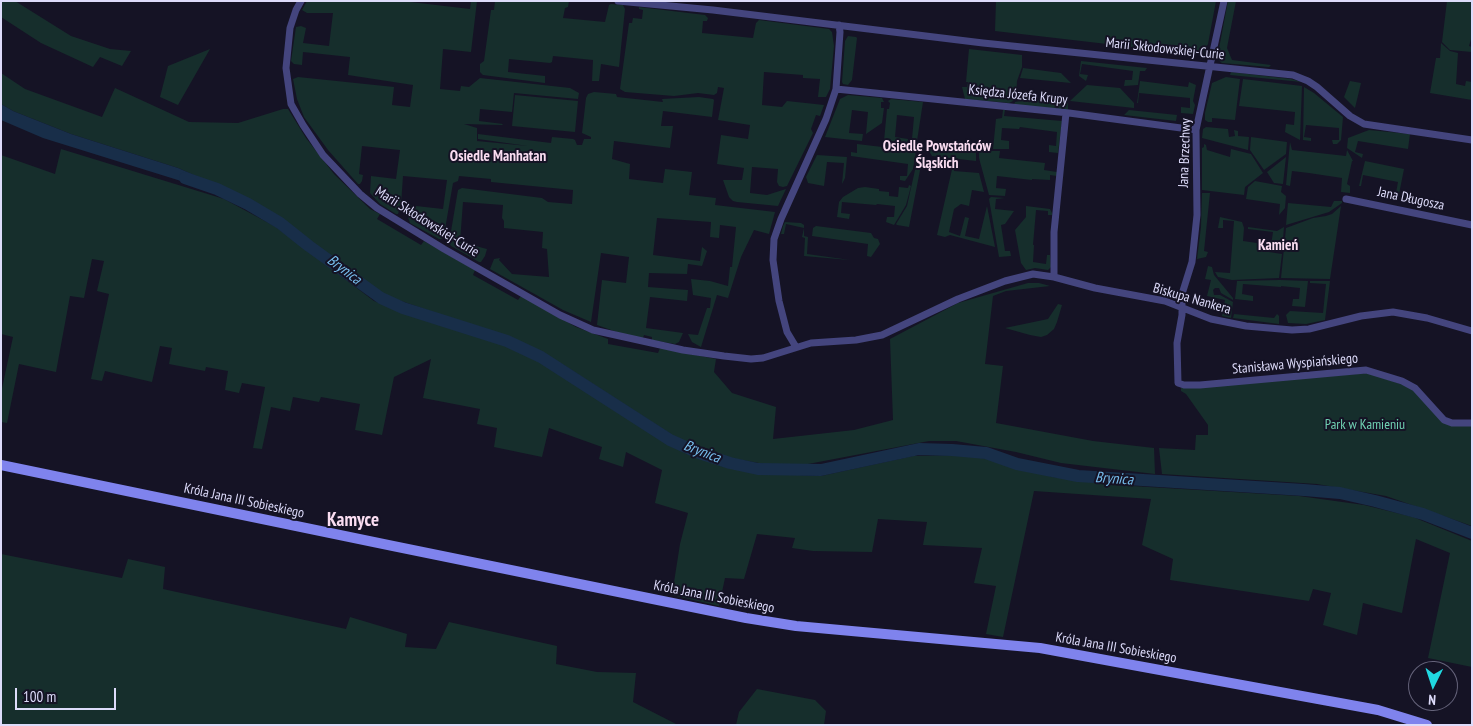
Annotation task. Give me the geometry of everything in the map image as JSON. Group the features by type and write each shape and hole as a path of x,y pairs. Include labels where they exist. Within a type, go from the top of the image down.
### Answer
{"street":[{"name":"Marii Skłodowskiej-Curie","path":"301,1 290,28 286,52 286,68 291,104 323,154 360,194 377,208 444,249 560,314 593,330 683,350"},
{"name":"Marii Skłodowskiej-Curie","path":"618,1 1293,75 1317,87 1350,116 1364,124 1472,140"},
{"name":"Jana Brzechwy","path":"1182,308 1182,294 1192,262 1196,215 1196,130 1224,1"},
{"path":"796,347 787,332 779,301 773,260 774,239 781,219 829,113 836,89 839,26"},
{"name":"Księdza Józefa Krupy","path":"836,89 1066,113 1196,130"},
{"path":"1054,277 1054,232 1066,113"},
{"name":"Jana Długosza","path":"1346,199 1472,225"},
{"name":"Biskupa Nankera","path":"683,350 751,359 772,356 811,343 874,337 890,332 958,299 1005,281 1033,274 1165,301 1220,322 1274,329 1309,329 1361,316 1393,312 1427,318 1472,331"},
{"name":"Stanisława Wyspiańskiego","path":"1182,308 1178,343 1178,383 1180,385 1372,371 1402,381 1415,388 1444,420 1452,423 1472,423"},
{"name":"Króla Jana III Sobieskiego","path":"1,465 746,618 796,626 1040,648 1378,710 1427,725"}],"green space":[{"path":"1,1 15,1 71,36 110,49 131,51 122,66 100,57 93,67 41,43 1,17"},
{"path":"307,1 402,1 470,9 471,1 477,1 471,52 443,49 440,89 460,91 461,86 469,87 480,78 570,88 579,93 578,99 514,93 512,112 480,109 479,121 503,124 464,124 477,128 477,141 528,146 478,139 478,134 551,143 552,137 573,139 577,145 582,145 584,139 591,139 591,137 582,133 586,98 588,94 594,92 616,94 617,97 663,102 662,99 699,97 713,99 712,117 663,111 661,126 673,126 670,148 614,141 612,159 630,164 629,179 663,183 665,169 692,172 689,195 716,198 715,205 775,212 769,234 754,230 741,257 728,298 717,295 701,347 692,342 688,334 698,335 707,308 710,308 711,298 693,295 691,279 710,281 728,286 736,227 720,225 719,238 710,237 711,222 657,218 653,255 700,261 702,247 707,251 702,266 688,264 687,274 649,273 648,287 688,290 687,301 650,297 646,328 683,333 679,342 675,344 652,340 652,337 644,335 643,338 628,336 597,325 602,280 626,283 629,257 601,253 591,322 563,310 490,269 494,259 500,258 499,260 512,274 549,277 547,249 542,248 543,232 504,228 502,218 503,205 463,202 460,242 487,249 481,262 451,246 449,243 458,190 462,188 542,198 548,202 572,204 573,190 491,182 491,179 459,176 458,181 453,183 442,239 410,223 406,212 407,205 443,209 447,180 403,176 401,205 398,214 380,204 370,193 371,176 396,179 400,150 362,146 359,174 363,175 362,181 358,184 328,150 304,117 297,99 293,79 298,77 394,87 392,105 410,107 413,85 348,75 350,57 303,52 302,65 294,64 291,61 296,27 306,28 303,43 329,46 333,13 307,13 302,10"},
{"path":"495,1 569,1 563,18 605,22 609,5 623,5 625,9 619,67 601,64 599,81 592,81 593,60 553,56 550,63 509,59 508,72 545,76 545,83 483,75 480,72 480,64 484,61 491,10 494,10"},
{"path":"996,1 1216,1 1208,44 1202,55 995,31"},
{"path":"1228,1 1236,1 1227,48 1232,60 1271,65 1269,67 1222,63 1217,59"},
{"path":"1447,1 1472,1 1472,36 1469,46 1472,47 1472,52 1450,50 1442,42"},
{"path":"639,7 705,15 708,18 707,21 703,21 702,33 753,38 756,23 759,20 829,29 832,32 834,46 830,89 826,97 818,97 820,79 803,78 803,75 764,72 762,105 782,107 787,101 824,105 820,116 816,115 811,129 813,133 787,186 779,186 777,182 778,169 752,167 750,193 767,195 786,189 778,206 737,202 729,197 723,180 742,180 744,168 717,164 721,135 748,139 750,125 718,120 724,88 718,87 717,93 714,95 698,93 674,96 625,92 620,89 629,23 632,23 633,18 642,19 643,10 639,9"},
{"path":"848,36 857,38 852,80 848,85 842,82 845,41"},
{"path":"1441,43 1450,51 1458,53 1456,84 1465,86 1466,81 1472,82 1472,100 1430,93 1436,58 1440,58"},
{"path":"210,49 178,105 160,97 168,66"},
{"path":"969,49 1022,55 1022,67 1017,81 1017,97 1013,101 1009,103 965,99 962,87 967,87 968,82 966,82"},
{"path":"1081,61 1147,68 1145,71 1140,71 1138,85 1124,86 1125,80 1132,80 1133,71 1082,64 1080,74 1088,75 1086,81 1079,76"},
{"path":"1023,68 1061,73 1071,83 1020,78"},
{"path":"1231,72 1291,79 1302,82 1230,75"},
{"path":"1,73 25,89 102,117 115,88 189,122 238,123 288,109 306,138 334,174 370,209 380,214 377,219 421,245 424,241 475,270 473,275 518,300 521,296 576,327 608,339 608,344 658,353 660,348 716,359 714,372 732,393 776,407 773,439 854,430 893,420 890,339 958,303 1028,283 1050,286 1006,291 993,296 985,364 1003,366 996,423 1093,441 1154,448 1155,474 1061,463 1016,452 956,441 929,441 808,464 770,465 706,451 680,440 562,364 520,342 384,295 352,276 287,222 253,201 178,168 71,134 13,111 1,104"},
{"path":"1226,77 1240,79 1235,120 1212,118 1212,122 1208,122 1205,120 1205,113 1212,83"},
{"path":"1243,79 1302,86 1300,140 1285,132 1286,124 1294,125 1295,112 1239,106"},
{"path":"1140,81 1188,87 1189,82 1196,85 1193,114 1181,113 1181,107 1190,108 1190,98 1139,93 1137,103"},
{"path":"1350,81 1361,83 1355,108 1344,97"},
{"path":"1087,85 1120,88 1134,103 1134,108 1070,101"},
{"path":"1304,87 1343,117 1341,140 1337,144 1333,144 1332,140 1339,140 1339,128 1306,125 1304,137 1311,138 1311,141 1303,140"},
{"path":"515,95 578,101 575,132 512,126"},
{"path":"848,95 882,98 884,102 881,102 881,108 884,108 882,123 866,134 868,112 852,110 849,133 863,134 862,141 825,137 840,99"},
{"path":"891,99 923,102 917,141 912,139 914,117 897,115 895,137 908,139 907,145 890,144 884,141 887,109 889,109 890,103 888,101"},
{"path":"1030,99 1068,103 1068,110 1014,105 1015,102"},
{"path":"1003,110 1005,110 1004,116 1062,121 1058,153 1049,152 1049,145 1056,146 1057,132 1020,127 1019,129 1002,128 1001,140 1009,141 1009,149 993,149 996,119 1002,118"},
{"path":"1129,110 1177,115 1176,121 1124,115"},
{"path":"1206,127 1228,129 1229,137 1235,136 1234,130 1238,131 1238,136 1249,137 1248,150 1202,138 1203,129"},
{"path":"1369,130 1410,134 1408,149 1358,141 1355,152 1363,154 1362,158 1347,148 1348,138"},
{"path":"1251,137 1287,142 1286,154 1264,170 1250,150"},
{"path":"1290,142 1292,150 1346,156 1347,150 1353,161 1347,184 1350,186 1350,193 1341,192 1342,178 1309,173 1292,171 1290,186 1286,185"},
{"path":"857,144 916,151 913,169 905,181 900,180 900,176 907,176 908,164 851,156 851,152 857,153"},
{"path":"1204,144 1207,150 1230,157 1231,149 1251,154 1263,173 1245,187 1244,195 1202,190 1202,148"},
{"path":"930,147 976,152 976,161 932,156 929,151"},
{"path":"61,149 224,199 276,227 374,301 411,315 519,348 666,443 721,466 777,474 821,476 913,456 961,455 997,460 1053,477 1115,485 1299,496 1364,505 1413,517 1472,541 1472,667 1458,664 1458,661 1443,661 1428,658 1450,553 1416,539 1402,613 1363,603 1357,635 1323,625 1331,593 1313,589 1309,601 1170,580 1173,559 1142,545 1151,499 1034,491 1003,637 986,634 996,586 974,583 982,548 923,545 927,522 878,519 872,552 813,551 792,548 795,538 757,534 744,579 725,578 719,606 672,595 680,544 688,513 655,503 662,470 626,452 623,467 599,459 602,447 549,428 542,457 494,447 497,428 477,424 480,409 423,398 431,359 394,377 382,435 355,430 360,404 321,397 319,402 293,397 290,411 271,407 262,449 253,448 265,387 242,383 239,393 225,390 228,371 206,367 205,371 169,364 172,348 160,346 152,382 105,371 102,381 91,379 109,294 97,291 104,261 92,259 84,298 70,296 56,372 19,364 7,423 1,422 1,393 13,337 1,334 1,155 55,174"},
{"path":"991,151 1000,151 999,158 1045,163 1044,170 1057,172 1057,176 1050,175 1050,180 1032,180 997,176 996,188 1006,189 1005,196 989,195 979,152 990,153"},
{"path":"817,155 847,157 845,178 842,184 844,163 827,162 824,186 808,183 806,177"},
{"path":"1286,157 1283,184 1274,183 1267,172"},
{"path":"922,160 909,227 897,225 907,206 915,170"},
{"path":"1365,161 1404,169 1399,194 1396,193 1398,182 1363,175 1361,186 1359,186"},
{"path":"953,165 954,171 979,173 984,192 972,190 969,206 961,204 954,209 949,232 960,236 965,217 969,218 965,236 979,239 987,206 995,247 950,235 945,237 937,235"},
{"path":"1255,181 1282,186 1281,192 1286,196 1285,208 1279,215 1280,204 1246,199 1248,187"},
{"path":"909,185 911,186 906,205 894,225 886,222 887,217 894,217 895,206 842,202 841,213 850,214 849,219 837,217 839,202 843,197 858,188 879,189 879,191 889,192 889,196 898,197 899,187 908,188"},
{"path":"1202,193 1210,193 1204,251 1208,252 1206,257 1197,259 1201,227"},
{"path":"991,197 1005,198 996,199 995,209 1014,211 1005,224 1001,225 1005,251 1010,251 1011,256 999,257 989,199"},
{"path":"1334,201 1342,201 1342,203 1329,212 1286,225 1288,203 1331,207"},
{"path":"1026,206 1050,209 1052,213 1052,215 1048,215 1048,211 1036,210 1033,245 1033,262 1046,264 1047,255 1050,255 1051,267 1048,270 1035,268 1026,270 1021,263 1015,230 1026,217"},
{"path":"1341,206 1330,279 1281,278 1286,228 1313,218 1332,214"},
{"path":"1220,217 1242,222 1244,228 1243,241 1271,245 1273,232 1248,229 1248,227 1277,231 1284,227 1282,252 1269,252 1282,254 1279,278 1232,280 1218,277 1215,272 1230,273 1234,221 1223,220 1223,228 1218,228"},
{"path":"785,222 801,223 804,225 804,228 786,224 784,234 781,234"},
{"path":"816,226 871,233 874,238 878,239 880,244 871,257 867,256 868,244 812,236 813,228"},
{"path":"804,228 804,236 808,237 807,254 850,260 804,256 805,238 802,237"},
{"path":"1208,266 1212,267 1214,275 1233,298 1233,300 1221,293 1219,288 1213,290 1214,295 1220,295 1233,302 1231,318 1222,316 1225,300 1207,296 1211,280 1205,279"},
{"path":"1237,281 1308,281 1305,307 1292,306 1293,299 1299,299 1300,288 1243,284 1242,294 1253,296 1253,301 1235,299"},
{"path":"1310,281 1330,281 1325,320 1306,324 1288,323 1286,315 1290,311 1323,313 1326,284 1310,283"},
{"path":"1058,304 1062,305 1057,322 1054,329 1047,335 1041,337 1005,328 1048,319"},
{"path":"1234,314 1274,318 1277,314 1279,316 1279,324 1233,318"},
{"name":"Park w Kamieniu","path":"1369,373 1412,388 1440,419 1472,425 1472,526 1386,496 1317,484 1162,474 1159,448 1195,450 1196,435 1208,435 1208,425 1186,394 1181,391 1181,388"},
{"path":"1,554 122,578 128,559 165,567 163,589 346,629 350,617 407,634 405,647 436,649 449,622 557,646 556,664 597,672 636,673 633,702 678,725 1,725"},
{"path":"757,689 815,700 826,711 824,725 736,725 739,712"}],"water":[{"path":"1,104 13,111 71,134 178,168 201,178 197,186 43,138 1,120"}],"waterway":[{"name":"Brynica","path":"185,178 217,189 248,204 280,223 381,298 403,308 507,341 541,357 670,440 699,453 730,463 758,469 821,470 919,449 986,453 1017,464 1078,476 1340,493 1423,514 1472,533"}],"district":[{"name":"Osiedle Powstańców Śląskich","path":"937,156"},
{"name":"Osiedle Manhatan","path":"498,157"},
{"name":"Kamień","path":"1278,246"},
{"name":"Kamyce","path":"353,521"}]}
